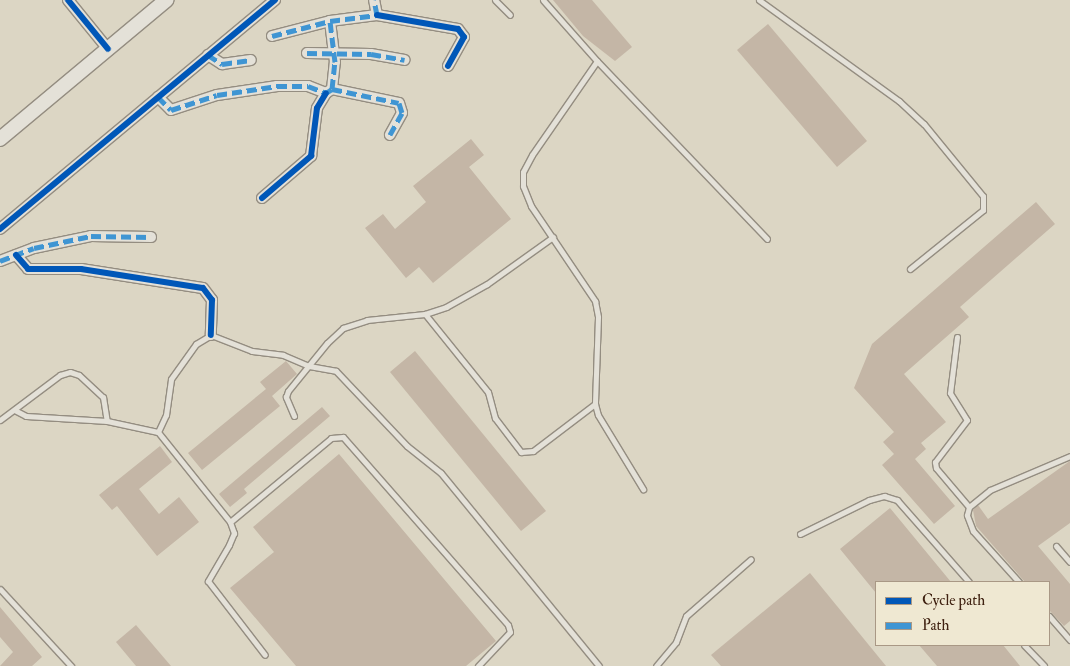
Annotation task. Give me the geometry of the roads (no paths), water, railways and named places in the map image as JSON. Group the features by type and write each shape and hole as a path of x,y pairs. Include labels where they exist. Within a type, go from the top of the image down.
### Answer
{"street":[{"path":"68,0 108,49"},
{"path":"0,139 166,0"},
{"path":"0,229 274,0"},
{"path":"374,0 377,15"},
{"path":"272,36 330,21 377,15 458,29 464,38 448,66"},
{"path":"262,198 311,156 316,108 329,91 334,53 330,21"},
{"path":"307,53 371,54 404,60"},
{"path":"208,55 222,64 251,60"},
{"path":"158,97 171,110 217,95 277,86 308,86 399,103 402,113 390,135"},
{"path":"0,261 16,255 91,236 151,237"},
{"path":"16,255 28,269 81,269 202,288 212,300 211,335"}],"lane":[{"path":"495,0 510,15"},
{"path":"543,0 597,61 767,239"},
{"path":"759,0 899,100 924,124 983,196 983,210 910,269"},
{"path":"597,61 523,172 523,186 531,206 595,301 598,317 594,404 598,415 644,489"},
{"path":"294,416 286,397 333,336 355,323 425,314 488,284 553,237"},
{"path":"425,314 488,392 495,418 521,452 533,451 594,404"},
{"path":"158,432 166,415 171,379 196,344 211,335 252,352 283,356 308,366 336,371 344,375 407,446 441,473 599,666"},
{"path":"957,337 950,393 967,420 935,462 969,507"},
{"path":"0,420 70,372 79,375 103,397 107,421"},
{"path":"14,410 26,416 107,421 158,432 230,522 234,533 230,545 208,581 265,654"},
{"path":"230,522 331,438 343,437 508,625 510,632 478,666"},
{"path":"1018,581 973,531 967,515 969,507 990,490 1070,456"},
{"path":"800,534 868,500 884,496 896,500 968,581"},
{"path":"1056,546 1070,562"},
{"path":"656,666 676,642 686,616 751,559"},
{"path":"0,589 71,666"},
{"path":"1050,617 1070,640"},
{"path":"1025,646 1044,666"}]}
